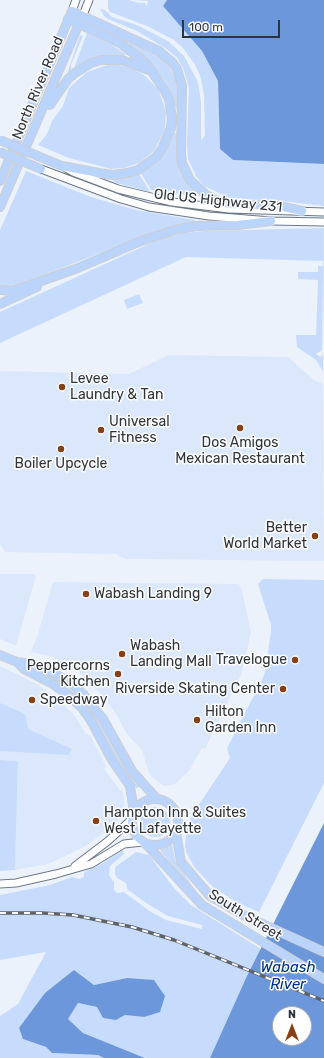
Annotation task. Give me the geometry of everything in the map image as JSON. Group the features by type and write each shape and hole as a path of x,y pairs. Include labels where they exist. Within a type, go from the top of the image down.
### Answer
{"main road":[{"name":"North River Road","path":"0,180 2,171 76,0"},
{"name":"North River Road","path":"0,207 89,0"},
{"path":"72,10 159,50 175,66 182,86 182,163 190,180 200,190 217,201 229,204 279,206 306,212"},
{"path":"0,140 62,166 114,175 138,170 156,157 167,138 172,118 171,107 165,91 146,63 130,49 108,36 68,19"},
{"path":"38,121 45,114 54,97 68,79 91,63 102,60 122,60 151,72"},
{"name":"Old US Highway 231","path":"0,152 121,199 149,207 209,216 271,221 324,222"},
{"name":"Old US Highway 231","path":"62,166 73,172 118,189 172,202 228,209 324,212"},
{"path":"2,171 14,175"},
{"path":"0,304 141,241 178,229 197,226 238,225 271,221"},
{"path":"0,290 13,291 78,268"},
{"path":"0,654 17,662 32,664 52,672 72,684 84,695 103,719 132,771 157,799"},
{"path":"17,662 24,669 53,684 68,694 82,708 90,719 112,760 130,786 134,831 144,843"},
{"path":"73,868 86,856 108,842 133,816 143,802 157,799 165,801 175,811 177,818 176,832 181,862 210,896 243,915 324,952"},
{"path":"0,884 39,879 91,864 124,844 144,843 161,845 172,838 176,832"},
{"name":"South Street","path":"144,843 202,905 324,979"}],"shaded area":[{"path":"108,0 129,0 138,3 145,3 147,6 148,1 135,0 167,0 163,6 202,51 218,81 220,149 233,160 324,164 324,206 282,201 230,198 204,186 196,176 188,159 187,143 189,88 183,68 177,58 168,50 137,31 108,19 104,16 100,9 105,10 112,17 137,25 168,41 184,56 198,82 201,102 201,140 205,136 204,95 200,75 195,65 183,48 174,40 147,26 110,12 108,8"},
{"path":"87,33 112,45 127,55 98,56 74,68"},
{"path":"80,35 83,36 71,65 72,71 67,74"},
{"path":"129,40 156,54 168,64 177,82 177,108 175,107 170,90 164,80 147,60 129,45"},
{"path":"107,65 119,65 131,68 143,74 159,90 166,112 165,130 154,151 139,163 124,168 111,169 69,158 38,145 47,134 52,121 63,106 69,88 87,72"},
{"path":"174,133 177,133 178,160 186,181 196,193 193,196 151,190 141,173 161,157"},
{"path":"26,171 91,197 136,210 195,220 196,223 159,230 13,287 0,287 0,230"},
{"path":"139,174 150,192 113,182 115,179"},
{"path":"324,228 323,371 316,360 297,347 296,335 316,335 318,280 298,279 298,272 318,272 318,266 323,266 323,261 186,257 0,343 0,312 153,242 182,233 204,231","holes":["323,283 323,355 320,357 316,354 322,350"]},
{"path":"139,294 143,303 127,309 124,300"},
{"path":"168,355 288,357 314,380 323,384 324,561 126,559 116,554 5,552 0,544 0,371 129,374"},
{"path":"0,574 34,574 36,576 16,646 0,639"},
{"path":"263,579 324,580 324,783 259,912 236,902 213,887 195,868 186,852 185,846 187,826 196,809 230,758 227,748 259,688 265,672 271,625 258,584"},
{"path":"53,582 238,584 241,586 251,633 241,675 205,749 202,748 189,771 175,784 164,786 153,778 149,773 142,750 127,734 116,714 103,696 82,674 53,657 31,652 38,634"},
{"path":"0,666 39,685 75,716 86,734 90,735 106,766 105,770 123,792 124,799 124,811 119,819 111,828 84,847 48,864 15,870 18,761 0,760"},
{"path":"30,667 56,678 85,702 96,715 124,765 140,787 136,788 120,767 97,723 83,703 59,682"},
{"path":"0,703 25,714 28,729 72,749 69,755 0,751"},
{"path":"0,760 18,761 15,870 0,871"},
{"path":"155,807 161,808 169,816 169,828 161,836 155,837 149,836 141,828 140,822 141,816 149,808"},
{"path":"172,844 175,860 198,894 186,884 160,850"},
{"path":"123,850 124,854 110,866 109,875 114,882 114,890 117,893 124,892 151,912 166,920 202,929 202,925 168,916 146,903 127,889 126,883 117,878 115,874 115,867 136,852 149,855 174,888 191,905 261,949 210,1058 146,1058 83,1033 68,1019 78,1003 97,1007 116,1020 125,1015 144,1017 127,978 94,985 74,970 23,1039 46,1047 52,1053 98,1055 104,1058 0,1058 0,1016 18,1004 46,952 0,960 0,895 50,885 72,877 79,879 84,877 84,873 86,871 103,863"}],"water":[{"path":"167,0 324,0 324,164 233,160 220,149 218,81 202,51 163,6"},
{"name":"Wabash River","path":"324,823 324,1058 210,1058 247,976"},
{"path":"74,970 94,985 127,978 154,980 165,996 160,1012 144,1017 125,1015 116,1020 103,1018 97,1007 78,1003 68,1019 83,1033 145,1058 104,1058 98,1055 52,1053 46,1047 23,1039 19,1028 45,993"}],"railway":[{"path":"0,913 73,915 132,927 174,940 324,1001"}],"place":[{"name":"Levee Laundry & Tan","path":"62,387"},
{"name":"Dos Amigos Mexican Restaurant","path":"240,428"},
{"name":"Universal Fitness","path":"101,430"},
{"name":"Boiler Upcycle","path":"61,449"},
{"name":"Better World Market","path":"315,536"},
{"name":"Wabash Landing 9","path":"86,594"},
{"name":"Wabash Landing Mall","path":"122,654"},
{"name":"Travelogue","path":"295,660"},
{"name":"Peppercorns Kitchen","path":"118,674"},
{"name":"Riverside Skating Center","path":"283,689"},
{"name":"Speedway","path":"32,700"},
{"name":"Hilton Garden Inn","path":"197,720"},
{"name":"Hampton Inn & Suites West Lafayette","path":"96,821"}]}
